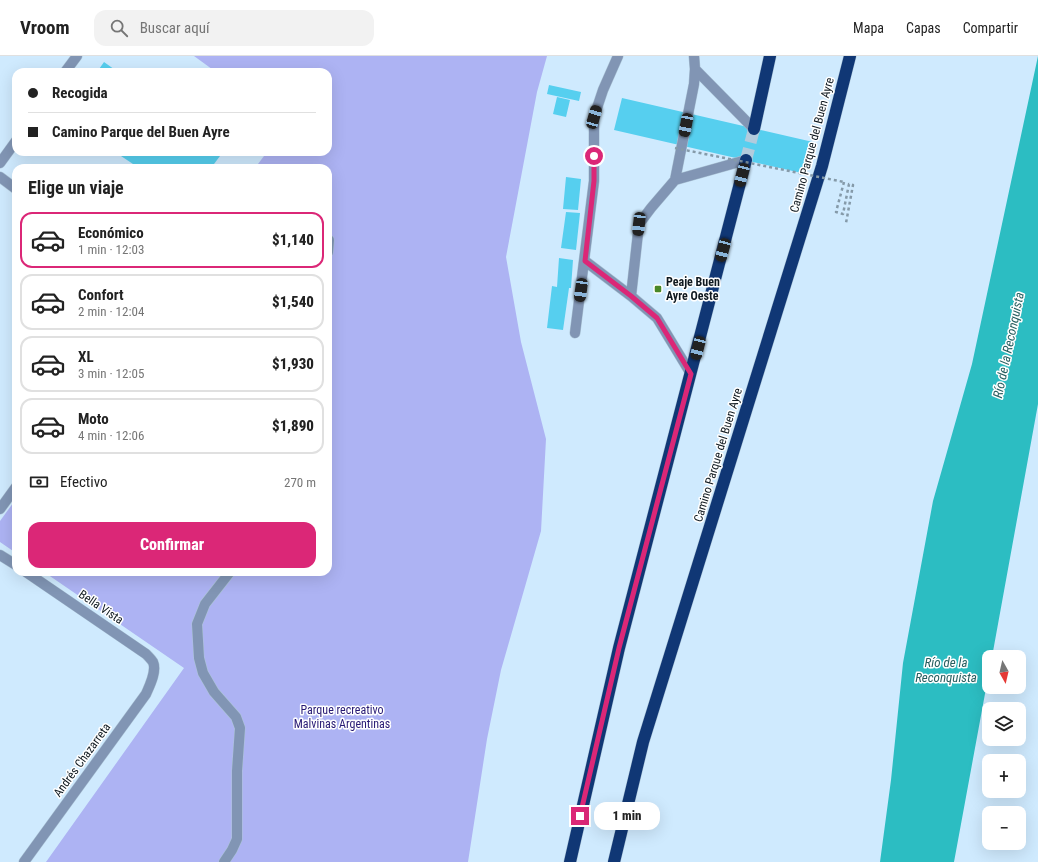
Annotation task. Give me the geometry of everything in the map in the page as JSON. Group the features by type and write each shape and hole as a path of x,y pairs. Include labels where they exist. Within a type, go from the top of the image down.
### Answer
{"highway":[{"path":"754,129 770,56"},
{"name":"Camino Parque del Buen Ayre","path":"614,862 643,742 818,181 850,56"},
{"path":"570,862 619,648 746,160"}],"street":[{"path":"68,68 77,56"},
{"path":"575,333 594,181 594,117 603,90 618,56"},
{"path":"631,296 639,224 675,180 694,84 694,56"},
{"path":"695,69 754,129"},
{"path":"0,163 12,146"},
{"path":"675,180 746,160"},
{"path":"0,177 12,186"},
{"path":"585,261 657,318 691,374"},
{"path":"0,510 12,493"},
{"path":"0,555 12,563"},
{"name":"Bella Vista","path":"32,576 146,654 153,662 154,670"},
{"path":"224,862 237,839 237,771 240,728 236,717 214,692 203,673 199,658 197,624 205,604 227,576"},
{"name":"Andrés Chazarreta","path":"24,862 146,694 152,682 154,670"}],"path":[{"path":"675,148 844,182 836,212 843,214 849,184 853,185 846,223"}],"green space":[{"name":"Parque recreativo Malvinas Argentinas","path":"194,56 547,56 537,92 506,257 521,342 546,439 541,531 501,670 487,739 468,862 46,862 184,668 50,576 332,576 332,164 258,164 264,156 332,156 332,68 210,68"},
{"path":"12,504 12,550 0,542 0,521"}],"water":[{"name":"Río de la Reconquista","path":"1038,56 1038,404 993,650 982,650 982,694 985,694 983,702 982,702 982,710 954,862 880,862 891,780 903,663 933,501 972,364"}],"building":[{"path":"104,62 112,68 100,68"},
{"path":"549,85 581,92 579,101 547,94"},
{"path":"557,97 570,100 566,117 553,114"},
{"path":"622,98 813,142 806,174 614,130"},
{"path":"121,156 220,156 214,164 133,164"},
{"path":"566,177 581,179 578,210 563,209"},
{"path":"566,212 580,213 576,250 561,248"},
{"path":"559,258 573,260 571,288 569,288 563,330 547,328 552,286 557,287"}],"tunnel":[{"path":"746,160 754,129"}],"place":[{"name":"Peaje Buen Ayre Oeste","path":"658,289"}],"route":[{"path":"580,816 619,648 691,374 657,318 585,261 594,181 594,156"}]}
